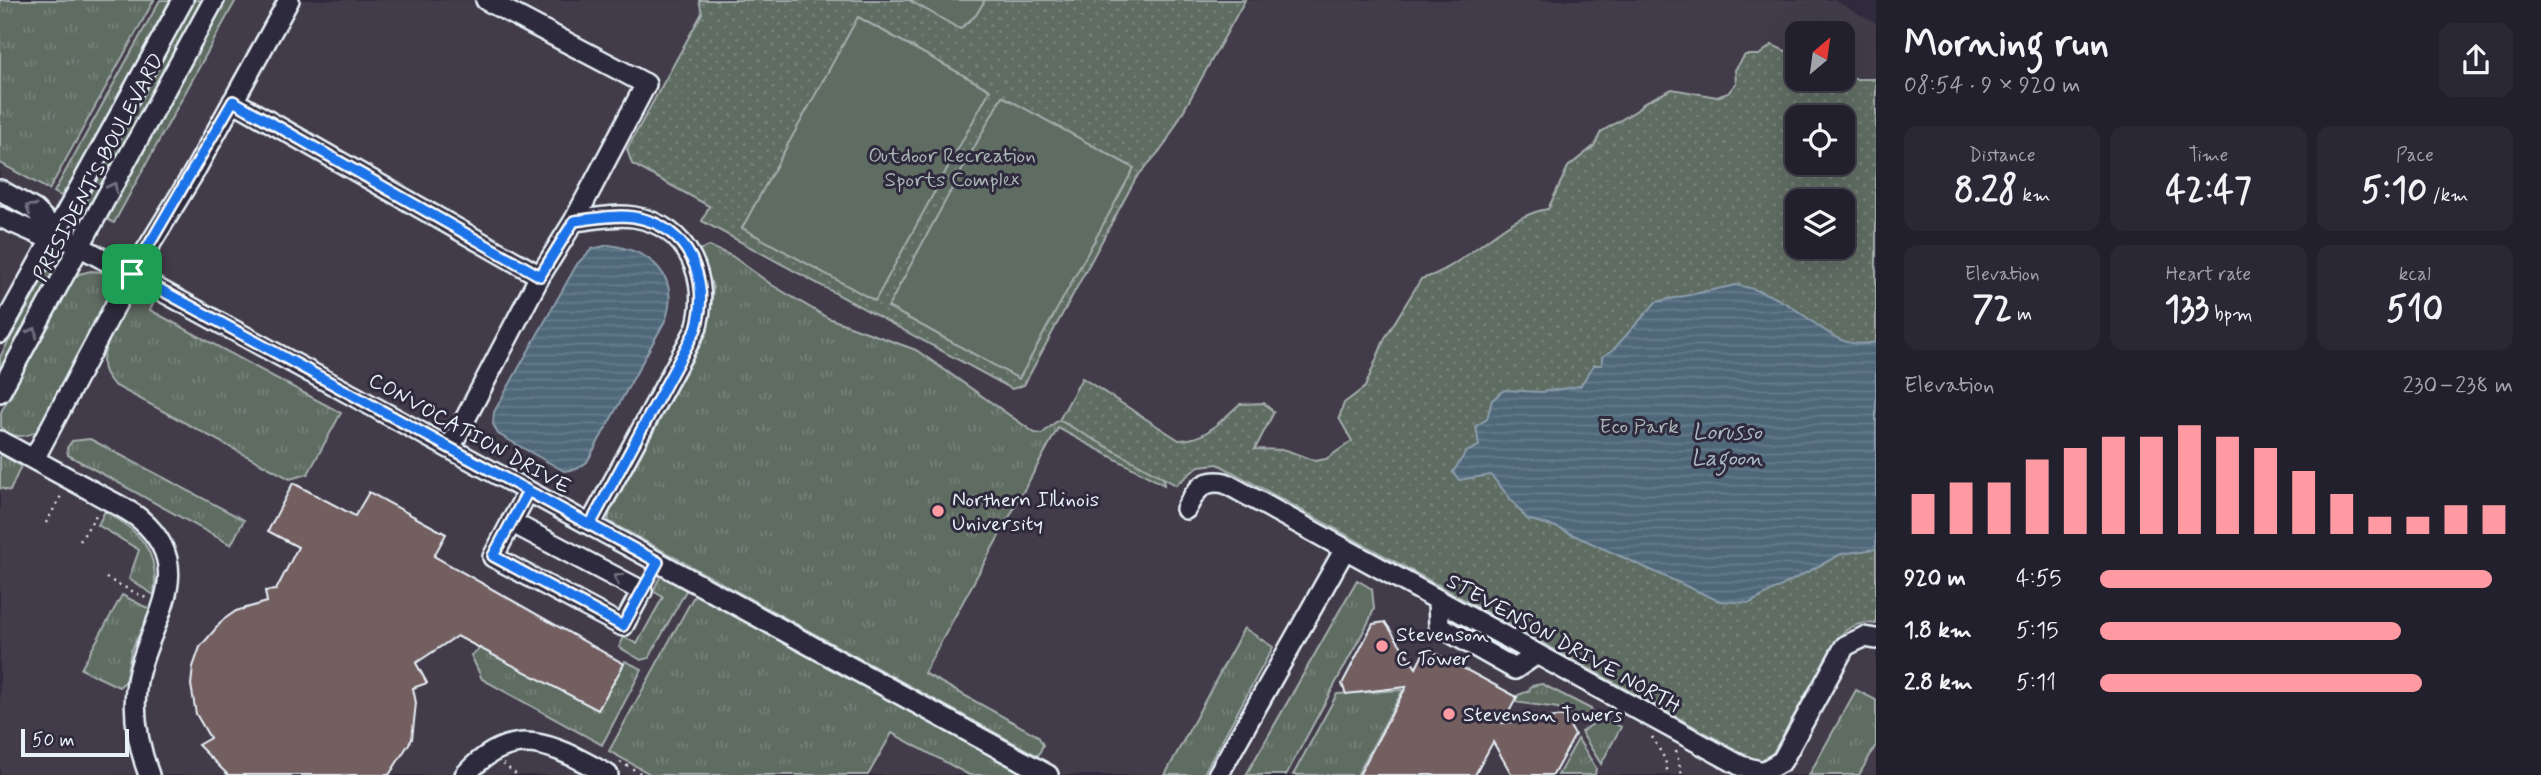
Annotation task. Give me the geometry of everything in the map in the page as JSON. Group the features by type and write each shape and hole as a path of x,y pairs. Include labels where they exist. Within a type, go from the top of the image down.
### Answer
{"street":[{"name":"PRESIDENT'S BOULEVARD","path":"0,333 183,0"},
{"name":"PRESIDENT'S BOULEVARD","path":"0,392 215,0"},
{"path":"34,459 132,274 289,0"},
{"path":"450,448 540,276 574,221 646,84 486,0"},
{"path":"233,101 540,276"},
{"name":"CONVOCATION DRIVE","path":"0,190 35,210 56,231 81,247 1048,775"},
{"name":"CONVOCATION DRIVE","path":"0,217 41,235 56,231"},
{"path":"574,221 631,217 667,230 695,262 702,293 696,329 590,525"},
{"path":"0,441 138,517 159,542 165,556 167,599 146,646 135,702 139,742 149,775"},
{"name":"STEVENSON DRIVE NORTH","path":"1186,509 1203,483 1213,480 1225,483 1741,766 1763,772 1782,761 1836,660 1854,639 1876,639"},
{"path":"528,491 493,556 623,626 658,562"},
{"path":"512,522 642,591"},
{"path":"1218,775 1345,549"},
{"path":"465,775 487,754 502,745 537,743 553,746 610,766"}],"path":[{"path":"46,523 64,491"},
{"path":"80,541 100,509"},
{"path":"106,578 152,601"},
{"path":"1648,731 1665,759 1668,775"},
{"path":"1674,745 1682,775"},
{"path":"498,760 517,775"},
{"path":"610,766 644,775"}],"shaded area":[{"name":"Northern Illinois University","path":"0,0 1834,0 1876,23 1876,775 0,775"}],"green space":[{"path":"0,0 154,0 49,190 0,163"},
{"path":"160,0 170,0 78,171 61,196 54,192"},
{"path":"191,0 202,0 90,205 87,210 80,207"},
{"path":"224,0 236,0 114,223 105,218"},
{"name":"Outdoor Recreation Sports Complex","path":"699,0 1245,0 1164,146 1136,178 1024,385 1012,389 702,221 709,206 632,164 627,149 702,13"},
{"path":"909,0 985,0 976,15 960,29"},
{"path":"858,17 990,90 875,301 742,228"},
{"name":"Eco Park","path":"1772,45 1785,51 1785,91 1855,91 1855,79 1876,79 1876,624 1855,625 1838,638 1770,758 1762,761 1753,759 1218,464 1199,466 1176,485 1059,420 1082,378 1179,440 1206,433 1240,404 1264,403 1274,412 1255,449 1286,450 1315,461 1326,459 1352,441 1339,418 1344,403 1365,387 1385,338 1421,279 1453,264 1515,221 1548,209 1568,167 1594,146 1601,132 1637,110 1645,102 1672,89 1717,97 1728,93 1736,83 1735,70 1745,55 1759,55"},
{"path":"1002,96 1134,168 1019,379 888,307"},
{"path":"709,246 732,256 772,285 828,318 916,350 1035,433 1042,434 1057,421 1063,421 1163,477 1164,485 1058,428 924,673 1038,736 1043,745 1038,756 608,521 610,512 708,331 713,288 699,250"},
{"path":"56,264 55,273 0,376 0,357 48,270"},
{"path":"91,271 107,274 118,284 39,430 24,436 10,434 1,427 1,412 71,282 79,274"},
{"path":"142,291 156,299 150,310 341,413 308,474 290,479 114,385 103,368 104,353 123,312"},
{"path":"90,439 244,520 231,545 68,455 67,448 72,441"},
{"path":"0,454 21,466 10,491 0,488"},
{"path":"105,511 128,527 145,544 154,566 154,595 129,579 139,550 98,525"},
{"path":"661,575 688,587 649,658 641,660 619,647 624,637 637,644 663,597 653,591"},
{"path":"1357,580 1372,589 1374,609 1286,775 1246,775"},
{"path":"695,594 1023,775 969,775 892,733 868,775 652,775 609,751"},
{"path":"122,595 151,610 131,651 125,682 119,687 81,669"},
{"path":"1244,628 1273,647 1203,775 1165,775"},
{"path":"481,648 598,710 625,661 642,669 602,745 482,679 471,655"},
{"path":"1542,684 1591,709 1592,714 1575,724 1558,708 1515,702 1518,695 1529,691 1531,686"},
{"path":"1403,690 1357,775 1293,775 1337,694"},
{"path":"1856,690 1876,700 1876,745 1859,775 1809,775"},
{"path":"1603,717 1621,727 1601,764 1581,732"},
{"path":"1578,739 1596,768 1595,775 1558,775"}],"water":[{"path":"609,245 638,253 658,268 669,290 666,319 587,462 577,469 564,471 498,434 493,424 494,412 577,264 592,249"},
{"name":"Lorusso Lagoon","path":"1736,285 1754,289 1779,300 1844,341 1864,344 1876,342 1876,549 1841,554 1750,603 1719,601 1556,527 1527,519 1491,475 1459,480 1453,472 1466,452 1479,446 1476,426 1487,419 1492,400 1504,390 1542,392 1580,386 1594,365 1602,365 1602,357 1613,350 1656,302"}],"building":[{"path":"293,483 355,516 369,492 446,534 434,556 624,664 598,710 457,636 416,663 427,683 413,688 416,703 412,739 389,775 228,775 198,745 210,738 196,714 191,685 193,667 200,647 223,620 236,611 267,602 265,591 276,590 298,547 268,531"},
{"name":"Stevenson Towers","path":"1385,622 1416,668 1426,648 1517,697 1503,723 1564,716 1575,735 1553,775 1512,775 1493,742 1475,775 1359,775 1406,687 1346,694 1342,684 1373,624"}],"place":[{"name":"Northern Illinois University","path":"938,511"},
{"name":"Stevenson C Tower","path":"1382,646"},
{"name":"Stevenson Towers","path":"1449,714"}],"route":[{"path":"132,274 233,101 540,276 574,221 615,216 631,217 654,223 667,230 687,250 695,262 700,278 701,312 696,329 590,525 528,491 493,556 623,626 658,562 590,525 476,463 132,274"}]}
